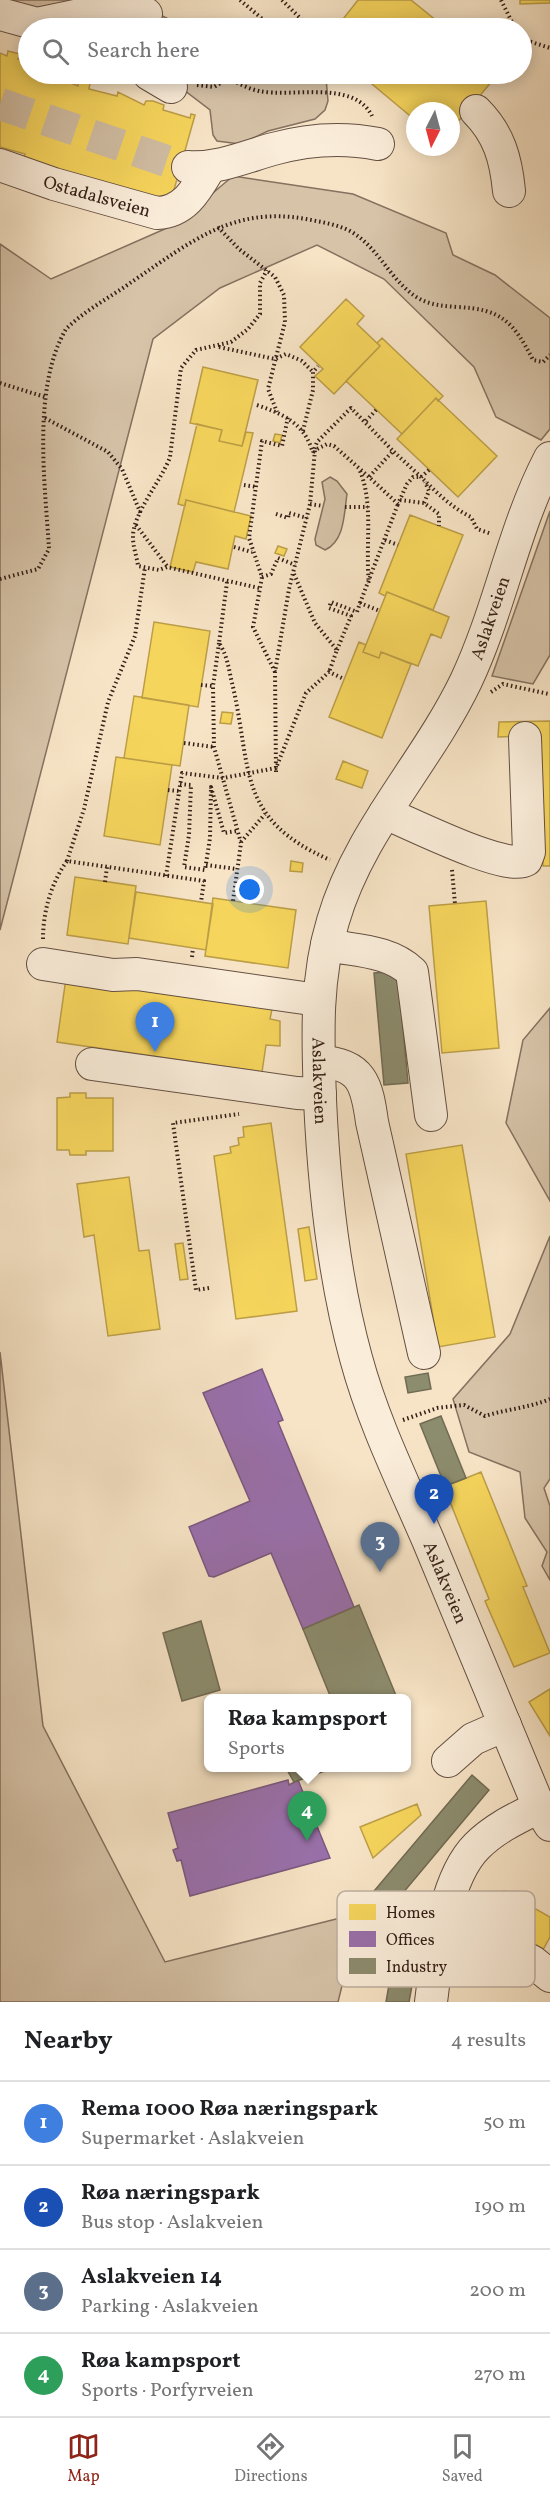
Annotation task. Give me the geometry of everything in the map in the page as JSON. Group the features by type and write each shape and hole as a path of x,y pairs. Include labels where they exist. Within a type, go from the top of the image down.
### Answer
{"street":[{"path":"86,18 108,9 146,14"},
{"path":"0,14 18,19"},
{"path":"476,111 487,122 501,146 509,191"},
{"name":"Ostadalsveien","path":"0,165 54,184 157,213 168,212 187,201 197,167 300,143 350,139 378,144"},
{"name":"Aslakveien","path":"545,1816 381,1430 357,1362 345,1312 328,1201 320,1094 318,1000 327,945 342,894 359,855 448,715 466,681 530,501 550,458"},
{"path":"385,813 497,860 520,864 526,860 529,852 525,738"},
{"path":"327,945 383,955 403,963 412,972 431,1115"},
{"path":"44,964 113,975 137,974 318,1000"},
{"path":"319,1062 335,1062 349,1067 368,1092 372,1122 424,1353"},
{"path":"92,1064 320,1094"},
{"path":"448,1761 473,1739 505,1725"},
{"path":"452,1891 456,1876 475,1847 511,1821 545,1816"},
{"path":"535,1964 550,1977"},
{"path":"431,2002 434,1987"}],"path":[{"path":"240,0 261,18"},
{"path":"282,0 300,18"},
{"path":"501,0 510,18"},
{"path":"532,42 550,48"},
{"path":"192,84 214,87 219,84"},
{"path":"244,84 265,92 347,96 370,111 375,122 378,144"},
{"path":"0,579 38,569 50,549 45,397 58,343 66,329 149,270 218,227 249,217 273,215 330,223 363,240 402,285 419,299 442,306 488,309 503,319 516,333 533,360 543,362 550,356"},
{"path":"218,227 239,249 275,277 284,295 285,322 268,389 277,412"},
{"path":"167,567 159,570 138,566 132,536 170,457 181,368 196,350 231,342 248,329 260,314 260,283 267,270"},
{"path":"218,346 275,359 286,354 302,361 313,372"},
{"path":"303,432 313,390 313,372 318,366"},
{"path":"0,383 45,397"},
{"path":"257,405 288,417 303,432 313,456"},
{"path":"276,770 275,672 293,573 310,504 315,445 351,408 393,451 457,510 471,517 477,529 484,531"},
{"path":"366,421 376,410"},
{"path":"275,672 253,627 262,577 249,538 257,487 257,460 262,441 282,446 288,417"},
{"path":"45,418 108,452 122,469 141,514"},
{"path":"313,456 315,450 327,444 399,502 424,503 439,514 439,526"},
{"path":"369,477 393,451"},
{"path":"359,468 368,507 369,583"},
{"path":"423,479 429,470"},
{"path":"276,770 306,693 329,672 351,616 329,608 331,602 357,612 407,484 413,477 423,479"},
{"path":"423,479 429,491 424,503"},
{"path":"243,485 257,487"},
{"path":"310,504 323,506"},
{"path":"345,507 368,507"},
{"path":"276,514 288,518 289,513 307,518"},
{"path":"136,525 154,553 167,567 259,588"},
{"path":"385,540 398,545"},
{"path":"234,547 253,552"},
{"path":"262,577 272,574 278,558 296,565"},
{"path":"44,964 43,922 57,875 67,861 84,809 108,702 135,636 145,567"},
{"path":"293,573 315,623 337,650"},
{"path":"227,582 213,686 214,747 241,843 233,901"},
{"path":"360,603 380,611"},
{"path":"219,643 224,651 234,693 256,799 265,814 289,837 335,862"},
{"path":"329,672 344,678"},
{"path":"488,694 503,684 549,694"},
{"path":"201,685 213,686"},
{"path":"184,743 214,747"},
{"path":"166,876 182,773 223,778 249,772 276,770"},
{"path":"180,784 191,785 189,835 184,867 237,869"},
{"path":"201,902 210,838 211,788 224,833 237,831"},
{"path":"168,790 179,791"},
{"path":"241,843 265,814"},
{"path":"67,861 204,881"},
{"path":"105,882 107,867"},
{"path":"209,1288 196,1290 173,1123 213,1118"},
{"path":"381,1430 418,1413 437,1408 464,1405 485,1416 511,1408 527,1408 550,1399"}],"shaded area":[{"path":"0,0 89,0 23,14"},
{"path":"154,12 166,18 126,18"},
{"path":"176,84 327,84 328,101 325,110 315,119 268,131 240,144 217,141 213,135 210,110"},
{"path":"233,176 353,194 446,233 453,255 495,275 550,318 550,429 541,440 496,417 474,367 384,279 317,245 220,288 153,339 0,930 0,244 51,279 176,224"},
{"path":"330,477 337,481 347,494 340,533 332,546 325,550 316,545 315,539 325,499 322,482"},
{"path":"550,511 550,655 533,684 492,676"},
{"path":"550,1008 550,1201 506,1123 523,1040"},
{"path":"550,1236 550,1479 544,1488 550,1506 550,1580 542,1566 547,1552 525,1518 520,1472 469,1452 453,1399 510,1334"},
{"path":"0,1352 43,1726 165,1962 337,1919 337,1987 342,1987 338,2002 0,2002"}],"building: Homes":[{"path":"358,0 411,0 433,18 344,18"},
{"path":"520,0 550,0 550,3 520,4"},
{"path":"8,51 18,54 18,84 73,84 78,86 78,84 90,84 89,89 117,96 118,92 144,105 146,101 153,101 164,105 163,110 190,118 191,114 195,115 170,204 23,161 25,154 0,147 0,53 7,56"},
{"path":"372,84 490,84 460,119 460,102 406,102 406,112"},
{"path":"346,299 364,316 357,324 380,346 334,394 315,376 323,369 300,347"},
{"path":"382,338 443,396 438,401 436,398 402,434 346,381 380,346 377,343"},
{"path":"203,367 258,380 242,446 219,441 222,430 190,423"},
{"path":"436,398 497,456 458,497 397,439"},
{"path":"197,424 222,430 219,441 242,446 246,432 253,433 234,512 186,500 185,506 178,504"},
{"path":"275,434 282,435 280,443 273,441"},
{"path":"186,500 251,516 246,539 235,536 228,569 196,562 193,572 170,567"},
{"path":"410,515 463,535 433,610 387,592 385,596 379,593"},
{"path":"278,546 287,549 284,556 275,553"},
{"path":"387,592 449,617 441,638 431,634 418,666 381,652 379,658 363,652"},
{"path":"154,622 210,631 198,707 142,698"},
{"path":"359,642 366,645 363,652 379,658 381,652 411,664 382,738 329,717"},
{"path":"134,696 189,705 180,766 124,758"},
{"path":"222,712 233,713 231,724 220,723"},
{"path":"550,721 550,866 543,866 541,735 498,737 499,722"},
{"path":"116,757 172,765 160,845 104,836"},
{"path":"343,761 368,771 362,788 336,779"},
{"path":"291,861 303,863 302,872 290,871"},
{"path":"75,877 136,886 128,944 67,935"},
{"path":"136,892 213,904 206,950 129,938"},
{"path":"213,898 296,910 288,968 205,956"},
{"path":"486,901 499,1048 442,1053 429,906"},
{"path":"66,978 272,1009 270,1019 280,1021 280,1046 266,1045 262,1072 57,1042"},
{"path":"70,1093 86,1093 86,1098 113,1098 113,1151 86,1151 86,1155 70,1155 69,1150 57,1150 57,1098 70,1097"},
{"path":"271,1123 297,1311 236,1319 214,1156 231,1153 230,1147 239,1145 238,1138 244,1137 243,1127"},
{"path":"462,1145 495,1337 438,1347 406,1154"},
{"path":"129,1177 139,1251 149,1250 160,1329 108,1336 94,1235 84,1237 77,1184"},
{"path":"309,1227 317,1279 305,1281 298,1229"},
{"path":"183,1243 188,1279 180,1280 175,1244"},
{"path":"481,1472 527,1586 523,1587 550,1653 514,1667 485,1601 489,1599 444,1487"},
{"path":"550,1689 550,1736 529,1702"},
{"path":"417,1804 421,1815 373,1858 360,1827"},
{"path":"535,1909 550,1917 550,1937 539,1957 535,1955"}],"building: Offices":[{"path":"262,1369 283,1420 278,1422 354,1607 303,1629 271,1553 214,1577 209,1576 189,1527 250,1501 203,1393"},
{"path":"288,1780 289,1785 298,1780 330,1858 190,1896 181,1860 177,1861 173,1850 178,1848 168,1813"}],"building: Industry":[{"path":"398,971 408,1083 384,1085 374,973"},
{"path":"428,1373 431,1389 408,1393 405,1377"},
{"path":"441,1416 466,1478 445,1486 420,1424"},
{"path":"359,1605 395,1694 329,1694 303,1629"},
{"path":"201,1621 220,1690 182,1701 163,1633"},
{"path":"288,1772 322,1772 294,1782"},
{"path":"472,1775 489,1790 405,1891 374,1891"},
{"path":"389,1987 412,1987 409,2002 386,2002"}],"tunnel":[{"path":"0,104 184,167"}],"place":[{"name":"Rema 1000 Røa næringspark","path":"155,1052"},
{"name":"Røa næringspark","path":"434,1524"},
{"name":"Aslakveien 14","path":"380,1572"},
{"name":"Røa kampsport","path":"307,1841"}]}
